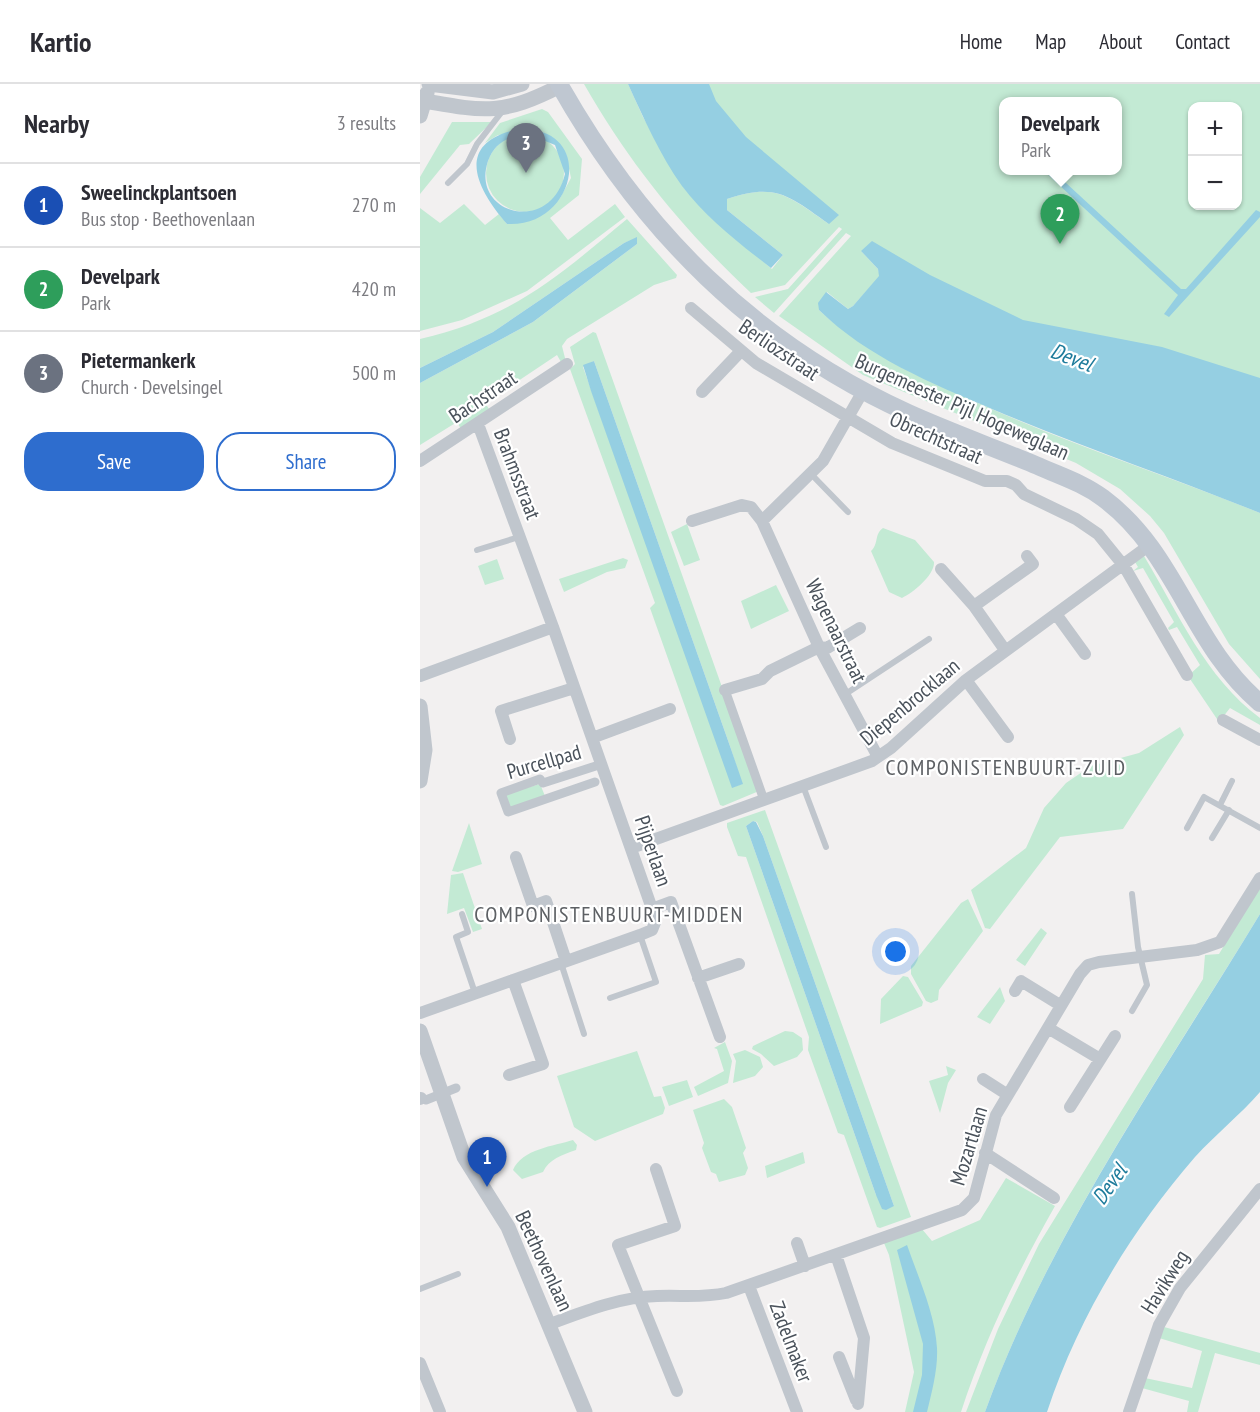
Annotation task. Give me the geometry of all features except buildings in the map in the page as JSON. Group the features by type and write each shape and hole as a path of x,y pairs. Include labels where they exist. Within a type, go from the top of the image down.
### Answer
{"main road":[{"name":"Burgemeester Pijl Hogeweglaan","path":"560,85 621,181 644,212 695,267 739,308 829,372 863,391 909,414 1084,486 1122,514 1151,544 1218,659 1235,680 1260,703"}],"street":[{"path":"426,92 493,92 522,84"},
{"path":"426,92 482,110 504,108 538,97 560,85"},
{"path":"420,116 426,92"},
{"name":"Berliozstraat","path":"691,308 741,351 774,375 849,417"},
{"path":"702,392 741,351"},
{"name":"Bachstraat","path":"420,461 567,364"},
{"path":"692,521 747,505 762,521 812,475 823,461 863,391"},
{"name":"Obrechtstraat","path":"849,417 892,443 985,482 1007,481 1016,485 1024,494 1077,519 1098,534 1124,566 1187,675"},
{"name":"Brahmsstraat","path":"478,424 553,627"},
{"name":"Wagenaarstraat","path":"762,521 819,647 879,757"},
{"name":"Diepenbrocklaan","path":"631,848 879,757 966,680 1151,544"},
{"path":"974,606 1033,564 1027,556"},
{"path":"940,569 974,606 1005,650"},
{"path":"1056,614 1085,654"},
{"path":"420,676 553,627"},
{"name":"Pijperlaan","path":"553,627 652,909 656,926 640,935"},
{"path":"764,800 725,690 762,679 770,671 819,647 827,648 860,628"},
{"path":"966,680 1008,738"},
{"path":"510,739 501,711 574,688"},
{"path":"420,706 425,750 420,781"},
{"path":"592,738 669,709"},
{"path":"1223,720 1260,740"},
{"name":"Purcellpad","path":"595,782 508,812 501,793 540,779 543,783 602,764"},
{"path":"543,783 548,798"},
{"path":"516,857 533,906 546,902 564,962"},
{"name":"Mozartlaan","path":"550,1324 620,1300 707,1297 749,1286 962,1210 974,1198 991,1126 1060,1005 1088,965 1210,948 1220,942 1260,878"},
{"path":"652,909 671,902 720,1037"},
{"path":"420,1013 640,935"},
{"path":"698,978 739,964"},
{"path":"509,1075 543,1064 513,980"},
{"path":"1015,991 1021,981 1060,1005"},
{"path":"1047,1028 1100,1059"},
{"name":"Beethovenlaan","path":"420,1031 449,1091 464,1157 508,1227 585,1412"},
{"path":"1071,1107 1115,1036"},
{"path":"983,1079 1008,1095"},
{"path":"420,1099 426,1100 449,1091"},
{"path":"985,1153 1054,1198"},
{"path":"656,1168 675,1226 618,1245 677,1390"},
{"name":"Havikweg","path":"1129,1412 1160,1325 1180,1288 1260,1189"},
{"path":"797,1243 805,1266"},
{"path":"836,1255 864,1338 858,1404 839,1357"},
{"name":"Zadelmaker","path":"749,1286 797,1412"},
{"path":"420,1363 440,1412"}],"lane":[{"path":"448,183 467,164 477,144 504,108"},
{"path":"812,475 848,512"},
{"name":"Brahmsstraat","path":"477,550 521,537"},
{"path":"844,695 929,639"},
{"path":"1220,805 1232,781"},
{"path":"803,786 826,848"},
{"path":"1187,828 1204,797 1260,828"},
{"path":"1212,838 1228,810"},
{"path":"1132,894 1138,947 1147,985 1132,1011"},
{"path":"462,914 468,932 456,937 475,994"},
{"path":"610,998 656,982 640,935"},
{"path":"564,962 584,1034"},
{"path":"420,1289 458,1274"}],"green space":[{"path":"584,84 628,84 643,117 684,188 709,216 772,269 783,255 727,210 727,199 744,194 771,192 803,206 829,224 736,144 695,84 1260,84 1260,406 1014,318 861,251 878,269 880,276 848,309 827,292 819,310 850,335 872,348 992,409 1260,513 1260,679 1229,644 1164,533 1150,516 1120,489 1076,463 863,375 779,316 851,236 846,233 774,313 755,297 788,289 842,229 839,227 785,285 751,293 703,245 620,142"},
{"path":"542,109 548,112 582,159 579,195 550,218 568,240 615,204 625,217 527,291 462,320 420,331 420,208 440,223 464,204 485,225 499,214 507,224 537,217 560,198 571,178 566,154 556,141 541,131 498,135 485,143 500,123"},
{"path":"452,122 492,122 469,144 460,145 420,194 420,177"},
{"path":"525,134 540,137 553,145 561,158 564,173 561,188 553,201 540,209 525,212 510,209 497,201 489,188 486,173 489,158 497,145 510,137"},
{"path":"627,219 677,275 676,278 654,285 567,339 562,346 566,362 561,362 557,355 485,403 489,409 461,429 457,422 420,445 420,383 533,322 637,244 637,238 624,243 493,332 420,368 420,339 453,330 508,307 578,260"},
{"path":"593,332 596,333 759,791 723,806 720,805 650,608 655,603 570,369 575,364 570,347","holes":["594,361 742,784 733,787 583,367"]},
{"path":"687,524 700,560 684,566 671,532"},
{"path":"883,528 915,540 934,562 927,578 902,598 889,592 871,551 878,533"},
{"path":"1144,556 1208,664 1241,702 1260,718 1260,725 1230,708 1219,722 1188,676 1200,665 1177,627 1169,630 1168,628 1174,622 1143,568 1133,571 1138,567 1135,562"},
{"path":"623,558 628,560 625,568 607,572 564,592 559,579"},
{"path":"497,559 504,579 485,585 478,566"},
{"path":"776,585 789,611 751,629 741,601"},
{"path":"1180,727 1184,735 1123,829 1060,837 990,929 985,928 971,890 1026,848 1044,808 1066,783 1091,766 1139,753"},
{"path":"540,784 545,796 512,810 505,794"},
{"path":"765,810 911,1217 880,1228 877,1227 844,1135 838,1133 808,1050 809,1037 746,857 738,856 727,823","holes":["753,821 757,822 763,836 894,1206 876,1195 746,826"]},
{"path":"469,823 482,864 458,872 452,871"},
{"path":"463,873 482,929 473,932 464,908 447,914 451,875"},
{"path":"1260,886 1260,914 1074,1219 1011,1346 985,1412 966,1412 998,1329 1039,1244 1203,979 1205,955 1219,954"},
{"path":"968,899 983,931 939,990 938,1000 931,1003 926,1001 911,974 911,966 961,903"},
{"path":"1041,928 1047,933 1025,966 1016,960"},
{"path":"903,976 908,977 923,1002 922,1006 880,1024 881,999"},
{"path":"1000,987 1005,1001 990,1024 977,1017"},
{"path":"785,1031 793,1032 802,1038 803,1050 797,1057 774,1066 752,1049 753,1046"},
{"path":"725,1042 732,1061 728,1083 698,1096 694,1087 724,1071 717,1049 714,1048"},
{"path":"745,1050 760,1057 763,1067 755,1076 733,1083 736,1061 733,1054"},
{"path":"637,1051 654,1097 661,1096 665,1108 663,1114 595,1141 574,1127 557,1076"},
{"path":"946,1066 956,1070 948,1083 940,1113 929,1081 948,1075"},
{"path":"687,1080 693,1097 669,1106 662,1087"},
{"path":"724,1099 732,1107 746,1148 743,1153 748,1168 745,1175 719,1182 716,1174 711,1172 702,1148 704,1143 693,1110"},
{"path":"573,1140 577,1145 576,1150 552,1161 543,1172 522,1179 513,1170 517,1163 531,1153"},
{"path":"803,1152 805,1163 767,1178 765,1166"},
{"path":"1006,1178 1055,1206 1003,1307 980,1358 961,1412 905,1412 914,1372 889,1255 884,1243 922,1229 932,1241 980,1220"},
{"path":"1164,1327 1260,1353 1260,1365 1215,1353 1198,1412 1187,1412 1189,1401 1142,1388 1145,1378 1192,1388 1202,1351 1159,1338"}],"water":[{"path":"628,84 709,84 716,101 746,137 839,215 829,224 804,206 771,192 744,194 727,199 727,210 783,255 771,268 713,220 691,198 659,149"},
{"path":"519,129 544,133 560,144 568,159 568,177 562,195 549,211 531,221 507,224 480,182 477,168 478,156 485,144 498,135","holes":["528,134 555,145 565,174 557,193 544,206 529,211 514,211 500,205 490,194 486,179 488,161 491,154 504,141"]},
{"path":"1048,175 1057,175 1181,289 1186,289 1256,210 1260,212 1260,217 1169,317 1164,314 1178,295"},
{"path":"637,237 637,244 533,322 420,383 420,368 493,332 624,243"},
{"name":"Devel","path":"872,241 930,275 1023,320 1162,347 1260,378 1260,513 992,409 901,367 858,342 819,310 818,303 826,292 848,309 853,306 879,276 878,269 861,251"},
{"path":"594,361 743,784 732,788 591,391 583,365"},
{"path":"753,821 756,822 763,836 894,1206 886,1210 882,1209 876,1195 746,826"},
{"name":"Devel","path":"1260,914 1260,1092 1195,1157 1128,1245 1074,1343 1047,1412 985,1412 1011,1346 1075,1218 1147,1096"},
{"path":"907,1245 936,1335 937,1364 927,1412 913,1412 922,1375 923,1344 897,1250"}],"place":[{"name":"Pietermankerk","path":"526,173"},
{"name":"Develpark","path":"1060,244"},
{"name":"Sweelinckplantsoen","path":"487,1187"}],"district":[{"name":"COMPONISTENBUURT-ZUID","path":"1006,767"},
{"name":"COMPONISTENBUURT-MIDDEN","path":"609,914"}]}
